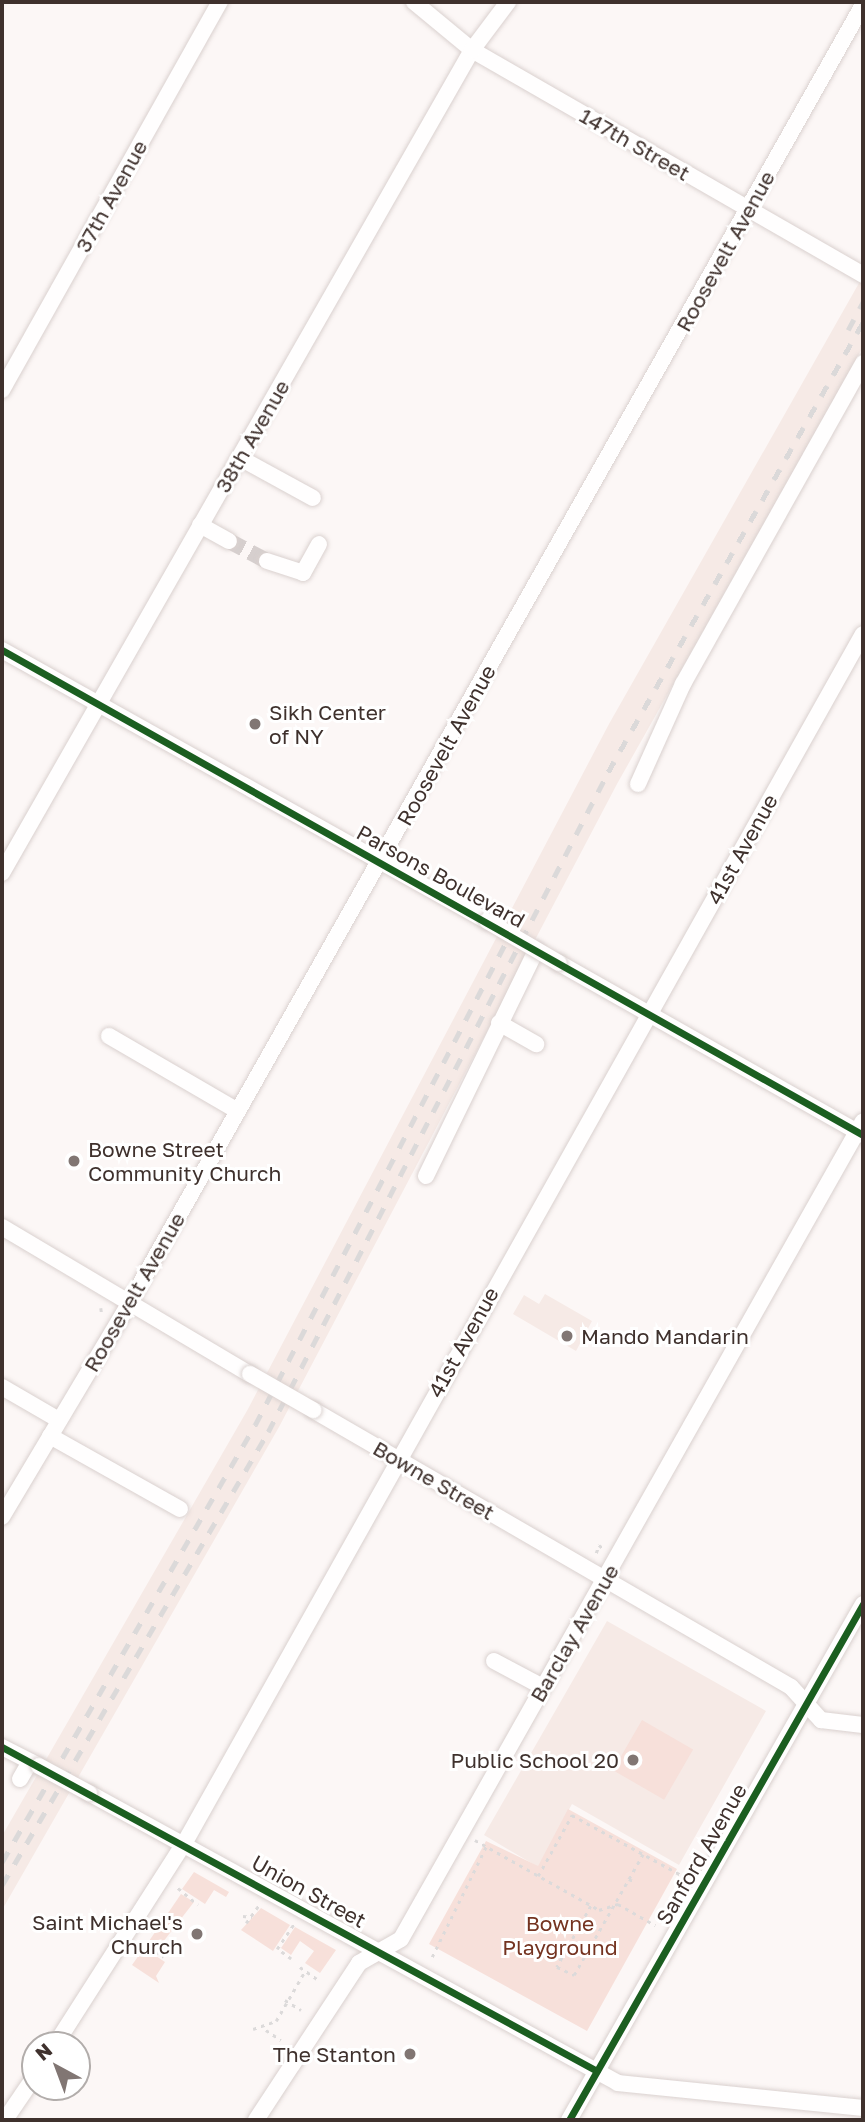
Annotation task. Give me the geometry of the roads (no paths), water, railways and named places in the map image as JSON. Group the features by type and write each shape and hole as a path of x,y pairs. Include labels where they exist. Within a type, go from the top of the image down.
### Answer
{"street":[{"name":"37th Avenue","path":"2,390 220,2"},
{"name":"147th Street","path":"414,2 472,50 859,273"},
{"name":"38th Avenue","path":"2,873 472,50 508,2"},
{"name":"Roosevelt Avenue","path":"2,1517 130,1301 863,5"},
{"path":"638,784 683,684 863,363"},
{"path":"240,458 313,498"},
{"path":"200,525 229,541"},
{"path":"267,561 303,573 318,544"},
{"name":"41st Avenue","path":"64,2031 185,1842 397,1458 863,634"},
{"name":"Parsons Boulevard","path":"2,650 861,1129"},
{"path":"426,1176 536,950"},
{"path":"499,1023 536,1044"},
{"path":"108,1036 238,1111"},
{"name":"Barclay Avenue","path":"256,2120 359,1963 401,1939 861,1129"},
{"name":"Bowne Street","path":"2,1227 791,1687 821,1720 863,1725"},
{"path":"2,1387 59,1420"},
{"path":"50,1436 180,1510"},
{"name":"Sanford Avenue","path":"569,2120 863,1604"},
{"path":"494,1661 543,1687"},
{"name":"Union Street","path":"2,1746 185,1842 618,2083 863,2108"},
{"path":"20,1779 34,1764"},
{"path":"5,2120 21,2097"}],"tunnel":[{"path":"229,541 267,561"}],"railway":[{"path":"848,330 863,302"},
{"path":"2,1885 268,1432 608,772 863,322"},
{"path":"2,1862 255,1425 518,919"}],"place":[{"name":"Sikh Center of NY","path":"255,724"},
{"name":"Bowne Street Community Church","path":"74,1161"},
{"name":"Mando Mandarin","path":"567,1336"},
{"name":"Public School 20","path":"633,1760"},
{"name":"Saint Michael's Church","path":"197,1934"},
{"name":"The Stanton","path":"410,2054"}],"park label":[{"name":"Bowne Playground","path":"560,1935"}]}
